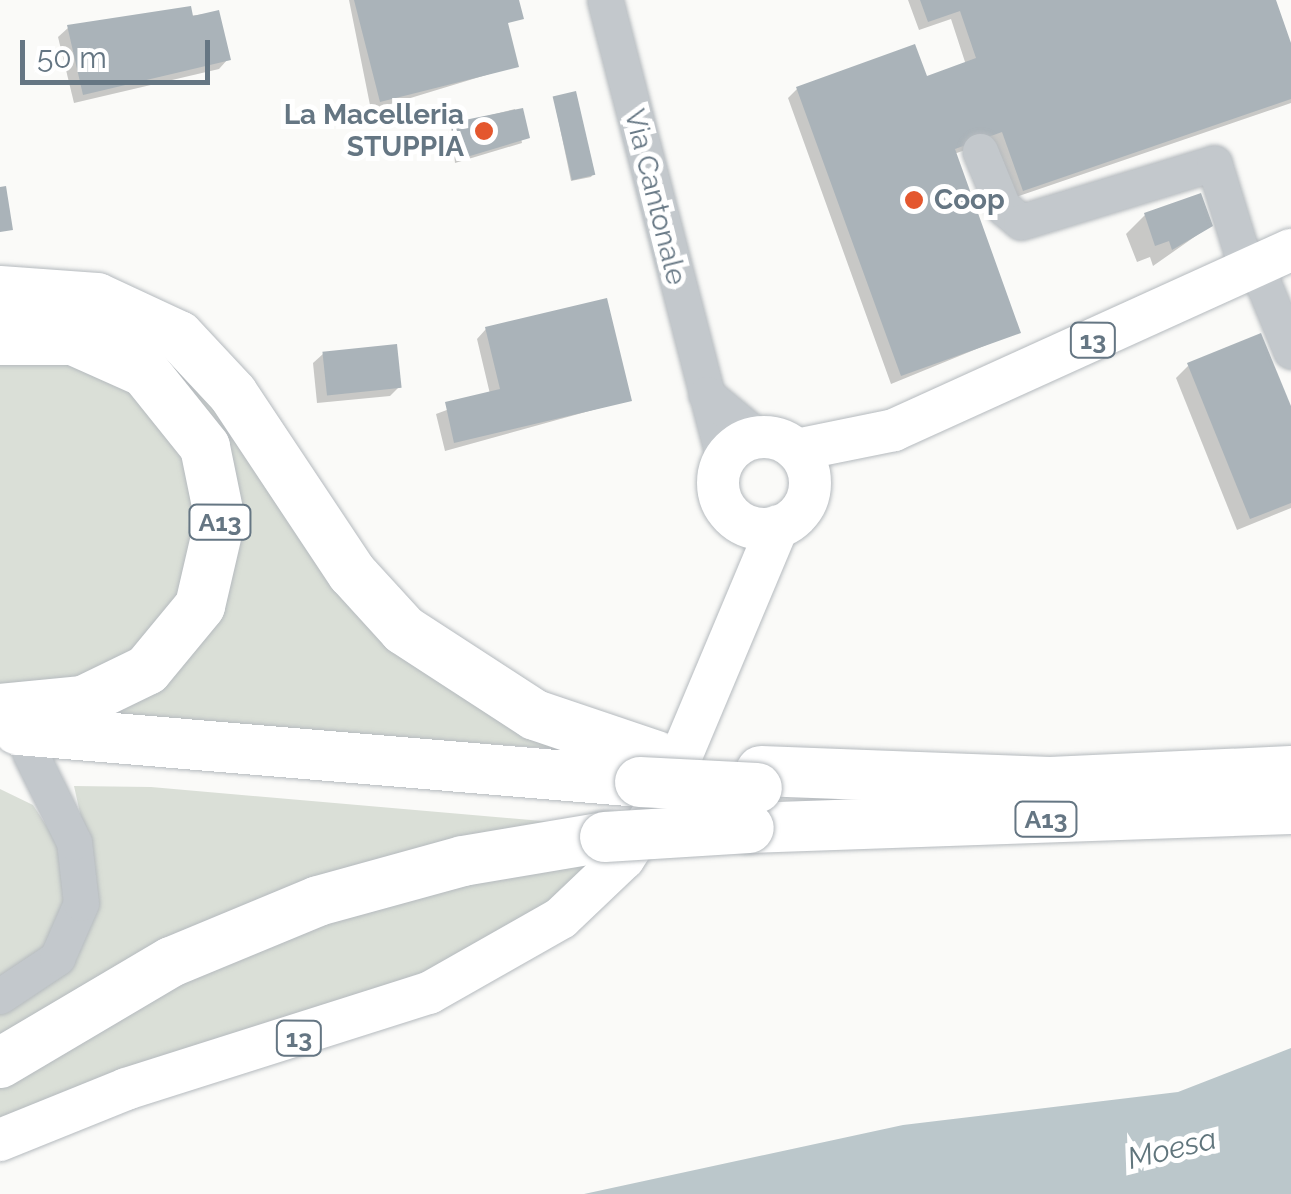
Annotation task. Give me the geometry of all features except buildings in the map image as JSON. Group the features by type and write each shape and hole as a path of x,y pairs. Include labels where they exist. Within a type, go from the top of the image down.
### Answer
{"highway":[{"name":"A13","path":"0,292 97,298 170,330 224,383 352,573 404,630 534,716 632,795"},
{"name":"A13","path":"0,340 73,340 144,372 204,447 220,520 200,606 147,670 83,700 0,709"},
{"name":"A13","path":"10,744 632,795 756,799 901,820 1291,809"},
{"name":"A13","path":"756,799 864,781 1291,771"},
{"name":"A13","path":"7,1056 171,962 318,900 462,861 632,795"}],"main road":[{"name":"13","path":"809,492 894,430 1265,262"},
{"name":"13","path":"759,449 894,430"},
{"path":"759,449 809,492 758,523 718,485 759,449"},
{"name":"13","path":"0,1140 110,1094 388,1009 528,941 604,880 648,825 706,705 758,523"}],"street":[{"name":"Via Cantonale","path":"605,0 706,393 759,449"},
{"path":"980,151 1004,207 1021,222 1214,164 1265,262 1291,352"},
{"path":"0,996 58,958 81,903 74,842 10,744"}],"shaded area":[{"path":"13,306 178,356 276,490 558,749 96,715 158,677 215,442"},
{"path":"59,361 129,388 173,434 199,503 177,603 137,650 85,677 0,690 0,363"},
{"path":"74,786 151,787 587,825 0,1040 0,1007 21,998 90,858"},
{"path":"0,789 33,805 68,859 60,937 0,985"},
{"path":"593,859 551,902 438,967 0,1118 0,1087 190,976 403,895"}],"water":[{"name":"Moesa","path":"1291,1048 1291,1194 584,1194 903,1125 1178,1092"}],"place":[{"name":"La Macelleria STUPPIA","path":"484,131"},
{"name":"Coop","path":"914,200"}]}
